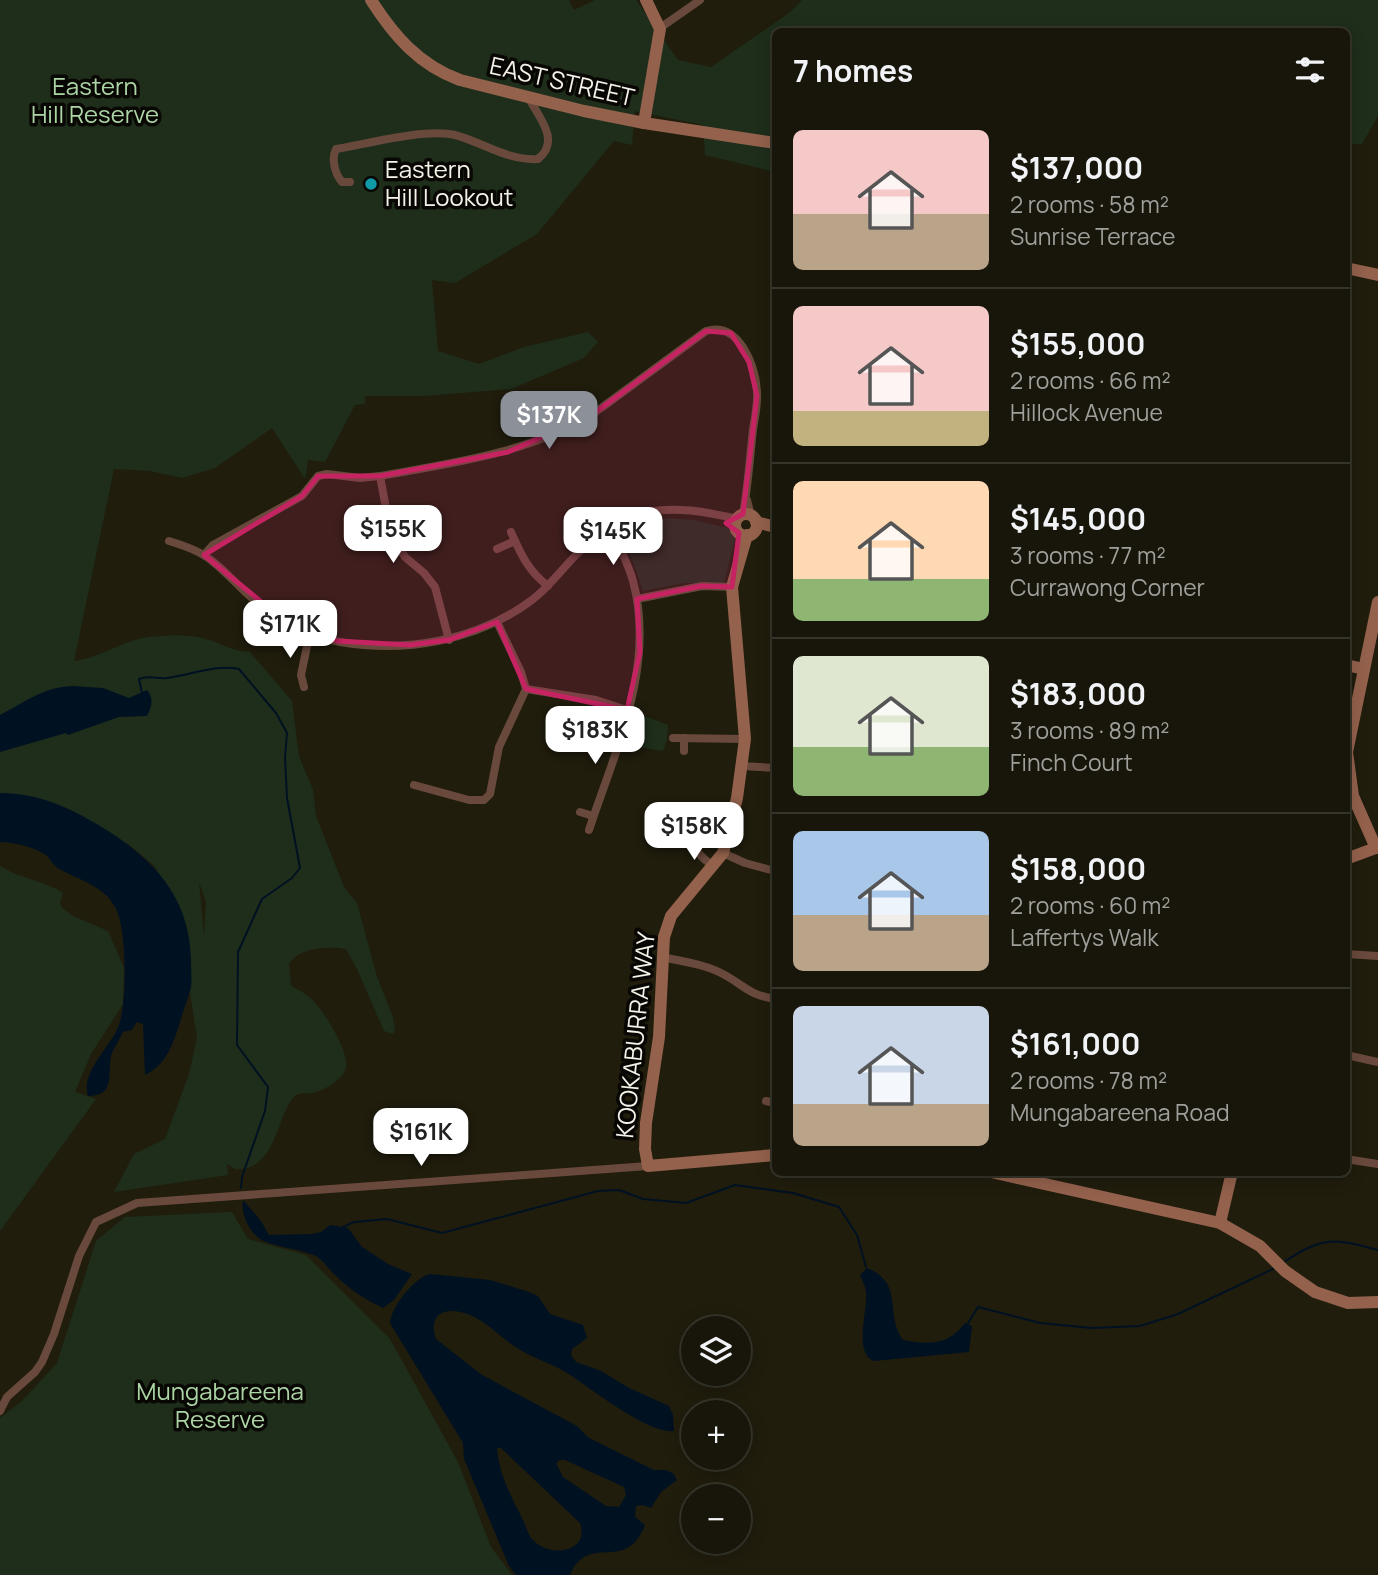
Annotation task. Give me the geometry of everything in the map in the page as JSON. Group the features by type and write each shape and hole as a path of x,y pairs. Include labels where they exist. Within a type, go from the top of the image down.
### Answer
{"street":[{"name":"EAST STREET","path":"372,0 405,47 442,73 528,97 644,123 772,143"},
{"path":"644,123 660,29 646,0"},
{"path":"660,29 700,0"},
{"path":"349,182 342,182 339,177 334,160 336,149 408,137 453,134 517,157 538,159 546,152 550,140 528,97"},
{"path":"1350,269 1378,275"},
{"path":"204,555 215,544 302,496 318,476 380,476 508,452 573,426 706,331 714,328 732,333 740,341 757,390 745,525"},
{"path":"380,476 391,535 405,557 424,573 435,587 449,640"},
{"path":"170,541 204,555 258,603 310,632 337,641 371,646 449,640 497,622 548,586 591,540 630,517 661,509 681,509 718,515 745,525 772,526"},
{"name":"KOOKABURRA WAY","path":"648,1166 645,1149 646,1123 659,1037 664,937 671,916 723,853 733,818 741,766 745,739 732,587 745,525"},
{"path":"589,830 637,676 640,652 637,599 628,566 609,527"},
{"path":"511,532 524,561 534,575 548,586"},
{"path":"497,549 515,541"},
{"path":"637,599 702,586 732,587"},
{"path":"1350,731 1378,602"},
{"path":"414,785 469,800 484,800 489,794 499,747 526,689 521,672 497,622"},
{"path":"304,687 301,675 310,632"},
{"path":"1350,666 1364,669"},
{"path":"289,676 301,675"},
{"path":"526,689 596,700 627,710"},
{"path":"673,738 745,739"},
{"path":"684,738 684,751"},
{"path":"741,766 772,768"},
{"path":"425,787 428,775"},
{"path":"1350,780 1353,796 1377,847 1350,857"},
{"path":"580,812 593,816"},
{"path":"671,828 672,839"},
{"path":"660,844 672,839 692,844 703,859 712,865"},
{"path":"723,853 772,870"},
{"path":"1350,954 1378,956"},
{"path":"662,957 722,973 750,993 772,998"},
{"path":"1350,1056 1378,1062"},
{"path":"0,1411 3,1394 35,1372 42,1362 54,1334 79,1256 96,1222 137,1203 772,1155"},
{"path":"1350,1160 1378,1164"},
{"path":"1009,1176 1220,1223 1248,1238 1273,1257 1285,1271 1315,1292 1348,1303 1378,1302"},
{"path":"1220,1223 1231,1176"}],"highlighted area":[{"path":"706,331 731,333 749,362 757,396 743,514 726,523 739,533 732,587 702,586 637,599 640,652 627,710 526,689 497,622 449,640 410,645 337,641 281,618 204,555 302,496 318,476 380,476 508,452 593,414"}],"green space":[{"name":"Eastern Hill Reserve","path":"0,0 569,0 574,10 595,0 636,0 678,60 711,67 789,13 802,0 1378,0 1378,116 1362,144 1350,144 1350,28 772,28 772,171 705,155 703,125 635,111 632,145 614,141 537,234 455,283 432,280 438,351 479,364 524,347 588,332 598,342 584,358 511,389 425,396 365,396 365,404 355,405 325,462 308,460 305,479 272,428 215,468 182,478 150,471 114,469 74,661 140,639 165,636 203,638 250,652 292,701 299,756 313,790 316,816 344,887 357,903 395,1030 393,1034 384,1031 346,949 314,949 300,954 289,964 291,985 314,1002 339,1041 346,1061 346,1068 341,1076 327,1088 294,1096 266,1154 248,1168 235,1169 227,1164 228,1175 114,1192 134,1154 165,1139 189,1074 197,1038 178,914 155,866 128,844 0,794","holes":["199,882 206,902 204,937"]},
{"path":"666,518 694,520 728,528 735,539 724,583 685,583 643,591 619,533"},
{"path":"637,713 668,725 663,751 627,745"},
{"path":"0,866 63,893 61,907 73,916 108,931 124,968 123,1004 91,1054 75,1092 96,1099 0,1231"},
{"name":"Mungabareena Reserve","path":"232,1212 248,1239 306,1255 390,1339 458,1462 491,1547 512,1575 0,1575 0,1418 22,1401 57,1363 96,1241 125,1217"}],"water":[{"path":"72,686 103,688 129,698 147,690 151,696 151,706 147,716 119,717 68,735 66,733 0,752 0,715 34,696"},
{"path":"0,793 27,795 52,802 119,838 136,851 165,881 184,917 189,938 191,988 169,1051 159,1065 145,1075 143,1024 137,1022 132,1030 123,1032 112,1053 107,1087 97,1095 88,1096 88,1078 115,1033 122,1014 125,967 120,919 112,901 106,895 59,869 46,855 23,846 0,842"},
{"path":"243,1200 269,1235 312,1234 321,1232 330,1225 348,1228 362,1247 388,1264 412,1274 394,1300 383,1308 346,1285 316,1256 261,1239 248,1224 243,1212"},
{"path":"867,1268 879,1274 886,1282 903,1340 938,1342 952,1336 965,1323 972,1326 969,1352 874,1361 864,1349 863,1340 866,1291 860,1275"},
{"path":"430,1274 490,1280 538,1296 550,1314 583,1325 587,1338 572,1349 571,1355 576,1362 601,1371 629,1388 669,1406 673,1415 674,1431 662,1430 633,1417 562,1370 519,1350 470,1315 447,1312 437,1317 434,1323 436,1339 482,1375 577,1426 589,1438 654,1470 666,1470 674,1474 677,1480 661,1492 651,1508 636,1506 635,1517 645,1525 637,1540 628,1548 587,1556 578,1562 570,1575 516,1575 509,1566 464,1459 463,1443 390,1323 399,1302 417,1281","holes":["497,1448 501,1448 580,1523 582,1533 574,1546 566,1550 548,1549 531,1538 506,1485","565,1460 624,1487 626,1495 619,1507 606,1506 563,1477 556,1463"]}],"waterway":[{"path":"142,693 139,679 142,678 167,678 221,668 239,669 276,713 287,733 287,798 300,868 292,878 262,899 238,952 237,1045 268,1087 265,1111 242,1177 241,1188"},
{"path":"343,1227 354,1222 387,1219 442,1233 598,1191 619,1190 643,1199 686,1203 735,1185 793,1193 839,1207 857,1235 866,1267"},
{"path":"1284,1262 1309,1247 1330,1242 1351,1243 1378,1250"},
{"path":"967,1325 978,1307 1040,1323 1092,1328 1140,1326 1178,1314 1273,1269"}],"place":[{"name":"Eastern Hill Lookout","path":"371,184"}]}
